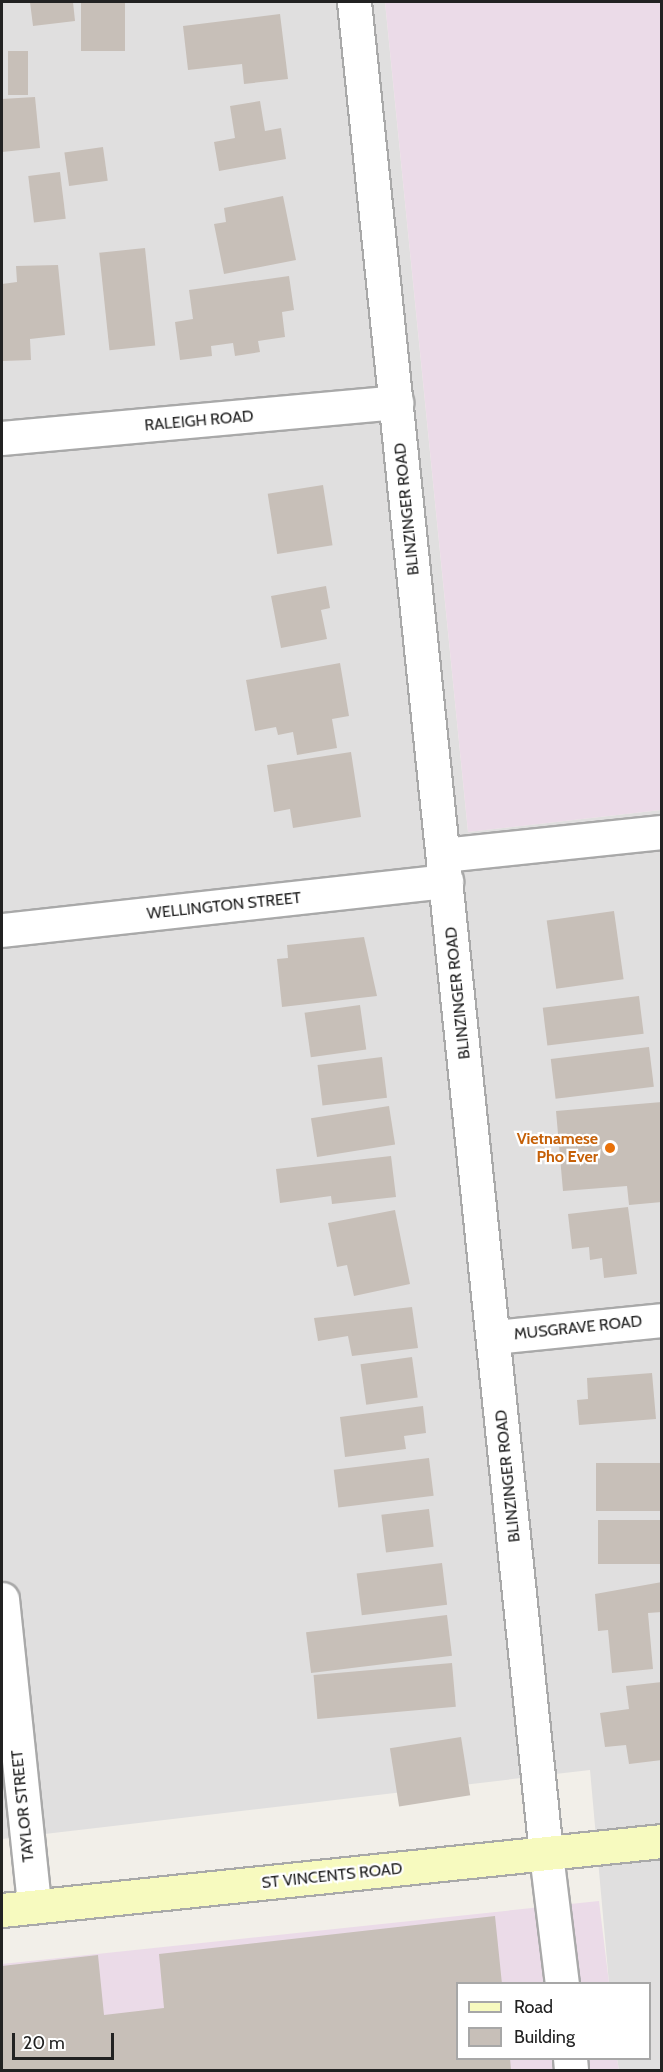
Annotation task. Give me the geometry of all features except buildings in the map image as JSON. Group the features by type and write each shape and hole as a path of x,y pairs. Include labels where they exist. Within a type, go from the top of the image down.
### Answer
{"main road":[{"name":"ST VINCENTS ROAD","path":"2,1910 662,1841"}],"street":[{"name":"BLINZINGER ROAD","path":"354,2 495,1337 546,1854 562,1982"},
{"name":"RALEIGH ROAD","path":"2,438 396,402"},
{"name":"WELLINGTON STREET","path":"2,930 444,868 662,832"},
{"name":"MUSGRAVE ROAD","path":"495,1337 662,1320"},
{"name":"TAYLOR STREET","path":"2,1599 34,1906"}],"shaded area":[{"path":"2,2 385,2 468,832 661,810 661,2070 619,2070 617,2060 651,2060 651,1982 609,1982 590,1770 2,1839"},
{"path":"385,2 661,2 661,810 468,832"},
{"path":"599,1901 609,1982 456,1982 456,2060 617,2060 619,2070 2,2070 2,1964"}],"place":[{"name":"Vietnamese Pho Ever","path":"610,1148"}]}
